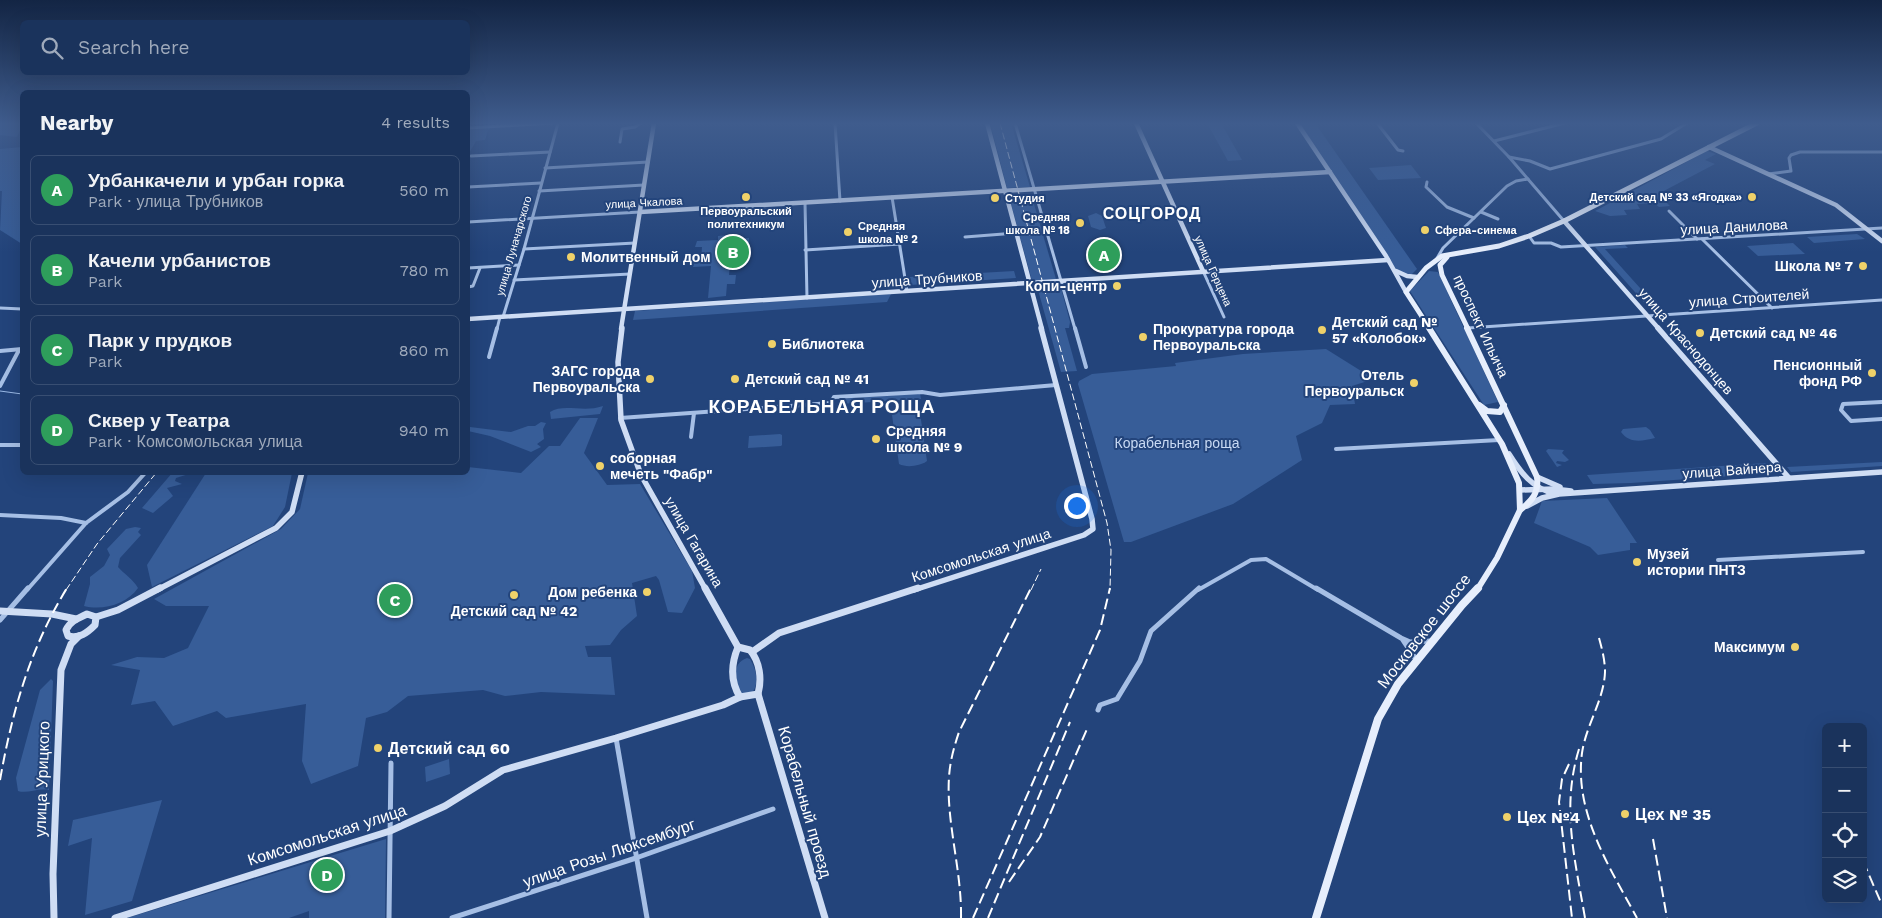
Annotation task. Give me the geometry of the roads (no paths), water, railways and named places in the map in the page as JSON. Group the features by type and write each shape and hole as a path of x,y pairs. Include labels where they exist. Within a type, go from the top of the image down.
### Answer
{"main road":[{"path":"1520,510 1519,483 1500,442 1406,292 1417,277 1435,260 1450,254 1499,246 1529,236 1564,221 1672,166"},
{"path":"1442,275 1440,264 1450,254"},
{"name":"проспект Ильича","path":"1426,268 1436,269 1442,275 1538,477 1539,489"},
{"path":"1478,405 1495,413 1500,412 1504,405"},
{"path":"1520,510 1534,499 1539,489"},
{"name":"Московское шоссе","path":"1316,918 1378,719 1391,695 1417,661 1462,605 1477,590 1498,558 1520,510"}],"street":[{"path":"545,168 582,166"},
{"name":"улица Гагарина","path":"647,166 624,309 618,362 620,418 641,475 738,647"},
{"path":"838,166 840,200"},
{"name":"Комсомольская улица","path":"752,652 779,633 1089,533 1093,529 1092,519 998,166"},
{"path":"1027,166 1086,367"},
{"name":"улица Герцена","path":"1155,166 1224,317"},
{"path":"1326,166 1388,260 1406,292"},
{"path":"1517,166 1564,221"},
{"path":"1542,166 1550,169 1562,166"},
{"path":"1750,166 1836,205 1882,241"},
{"path":"1768,174 1791,171 1790,166"},
{"name":"улица Луначарского","path":"489,357 524,249 545,168"},
{"name":"улица Чкалова","path":"470,222 805,204 840,200 1330,172"},
{"path":"1435,260 1444,248 1507,186 1516,181 1528,179"},
{"path":"470,187 541,184"},
{"path":"539,191 644,185"},
{"path":"1427,185 1444,206 1474,218"},
{"path":"892,197 907,291"},
{"path":"805,204 806,298"},
{"path":"1669,211 1697,239"},
{"path":"1481,212 1498,219"},
{"name":"улица Краснодонцев","path":"1564,221 1789,478"},
{"name":"улица Данилова","path":"1586,246 1882,228"},
{"path":"965,237 1016,233"},
{"path":"1529,236 1534,243 1551,243 1561,247 1586,246"},
{"path":"1702,239 1772,308"},
{"path":"524,249 635,243"},
{"path":"805,250 900,244"},
{"name":"улица Трубников","path":"470,319 1388,260"},
{"path":"470,268 519,265"},
{"path":"470,287 473,286 480,268"},
{"path":"1394,270 1407,276 1417,277"},
{"path":"514,280 630,274"},
{"name":"улица Строителей","path":"1468,328 1882,300"},
{"path":"0,308 20,308"},
{"path":"0,351 20,350"},
{"path":"0,386 20,352"},
{"path":"620,418 831,403 834,397 922,392 940,395 1056,385"},
{"path":"1882,402 1843,404 1841,410 1851,421 1882,419"},
{"path":"691,437 694,413"},
{"path":"1336,449 1500,442 1527,481 1539,489 1559,494"},
{"path":"0,445 20,446"},
{"name":"улица Вайнера","path":"1520,510 1542,498 1559,494 1882,472"},
{"path":"0,620 4,611 86,523 128,492 143,475"},
{"path":"98,618 87,614 73,620 66,630 71,641 91,630 98,618 276,528 292,512 301,475"},
{"path":"1538,477 1550,484 1574,492"},
{"name":"улица Вайнера","path":"1520,490 1539,489 1583,493"},
{"path":"0,515 60,518 86,523"},
{"path":"1718,560 1863,552"},
{"path":"1098,710 1100,706 1118,699 1140,661 1151,631 1203,585 1258,558 1266,559 1401,638 1421,643 1434,640"},
{"path":"4,611 52,614 73,620"},
{"path":"1401,638 1417,661"},
{"name":"улица Урицкого","path":"54,918 52,892 58,714 61,670 71,641"},
{"path":"740,697 735,686 732,664 738,647 747,648 752,652"},
{"name":"Корабельный проезд","path":"752,652 757,662 760,689 758,694 825,918"},
{"name":"Комсомольская улица","path":"115,918 390,831 436,810 503,770 616,738 723,705 740,697 758,694"},
{"path":"616,738 647,918"},
{"path":"389,918 391,763"},
{"name":"улица Розы Люксембург","path":"452,918 636,858 773,809"}],"waterway":[{"path":"0,391 20,394"}],"railway":[{"path":"1011,166 1107,523 1111,550 1110,590"},
{"path":"66,590 97,544 154,475"},
{"path":"1031,590 1041,569"},
{"path":"0,780 10,730 24,681 43,634 67,588"},
{"path":"961,918 961,900 950,811 949,777 951,760 959,732 1031,588"},
{"path":"973,918 1100,630 1110,588"},
{"path":"1599,638 1604,659 1604,682 1582,753 1583,797 1596,839 1637,918"},
{"path":"988,918 1070,722"},
{"path":"1009,882 1040,837 1087,729"},
{"path":"1579,749 1571,792 1570,813 1571,834 1585,918"},
{"path":"1569,764 1562,779 1559,802 1572,918"},
{"path":"1653,839 1667,918"},
{"path":"1867,870 1882,905"}],"place":[{"name":"Первоуральский политехникум","path":"746,197"},
{"name":"Детский сад № 33 «Ягодка»","path":"1752,197"},
{"name":"Студия","path":"995,198"},
{"name":"Средняя школа № 18","path":"1080,223"},
{"name":"Сфера-синема","path":"1425,230"},
{"name":"Средняя школа № 2","path":"848,232"},
{"name":"Качели урбанистов","path":"733,252"},
{"name":"Урбанкачели и урбан горка","path":"1104,255"},
{"name":"Молитвенный дом","path":"571,257"},
{"name":"Школа № 7","path":"1863,266"},
{"name":"Копи-центр","path":"1117,286"},
{"name":"Детский сад № 57 «Колобок»","path":"1322,330"},
{"name":"Детский сад № 46","path":"1700,333"},
{"name":"Прокуратура города Первоуральска","path":"1143,337"},
{"name":"Библиотека","path":"772,344"},
{"name":"Пенсионный фонд РФ","path":"1872,373"},
{"name":"ЗАГС города Первоуральска","path":"650,379"},
{"name":"Детский сад № 41","path":"735,379"},
{"name":"Отель Первоуральск","path":"1414,383"},
{"name":"Средняя школа № 9","path":"876,439"},
{"name":"соборная мечеть \"Фабр\"","path":"600,466"},
{"name":"Музей истории ПНТЗ","path":"1637,562"},
{"name":"Дом ребенка","path":"647,592"},
{"name":"Детский сад № 42","path":"514,595"},
{"name":"Парк у прудков","path":"395,600"},
{"name":"Максимум","path":"1795,647"},
{"name":"Детский сад 60","path":"378,748"},
{"name":"Цех № 35","path":"1625,814"},
{"name":"Цех №4","path":"1507,817"},
{"name":"Сквер у Театра","path":"327,875"}],"district":[{"name":"СОЦГОРОД","path":"1152,213"},
{"name":"КОРАБЕЛЬНАЯ РОЩА","path":"822,406"}],"park label":[{"name":"Корабельная роща","path":"1177,443"}]}
